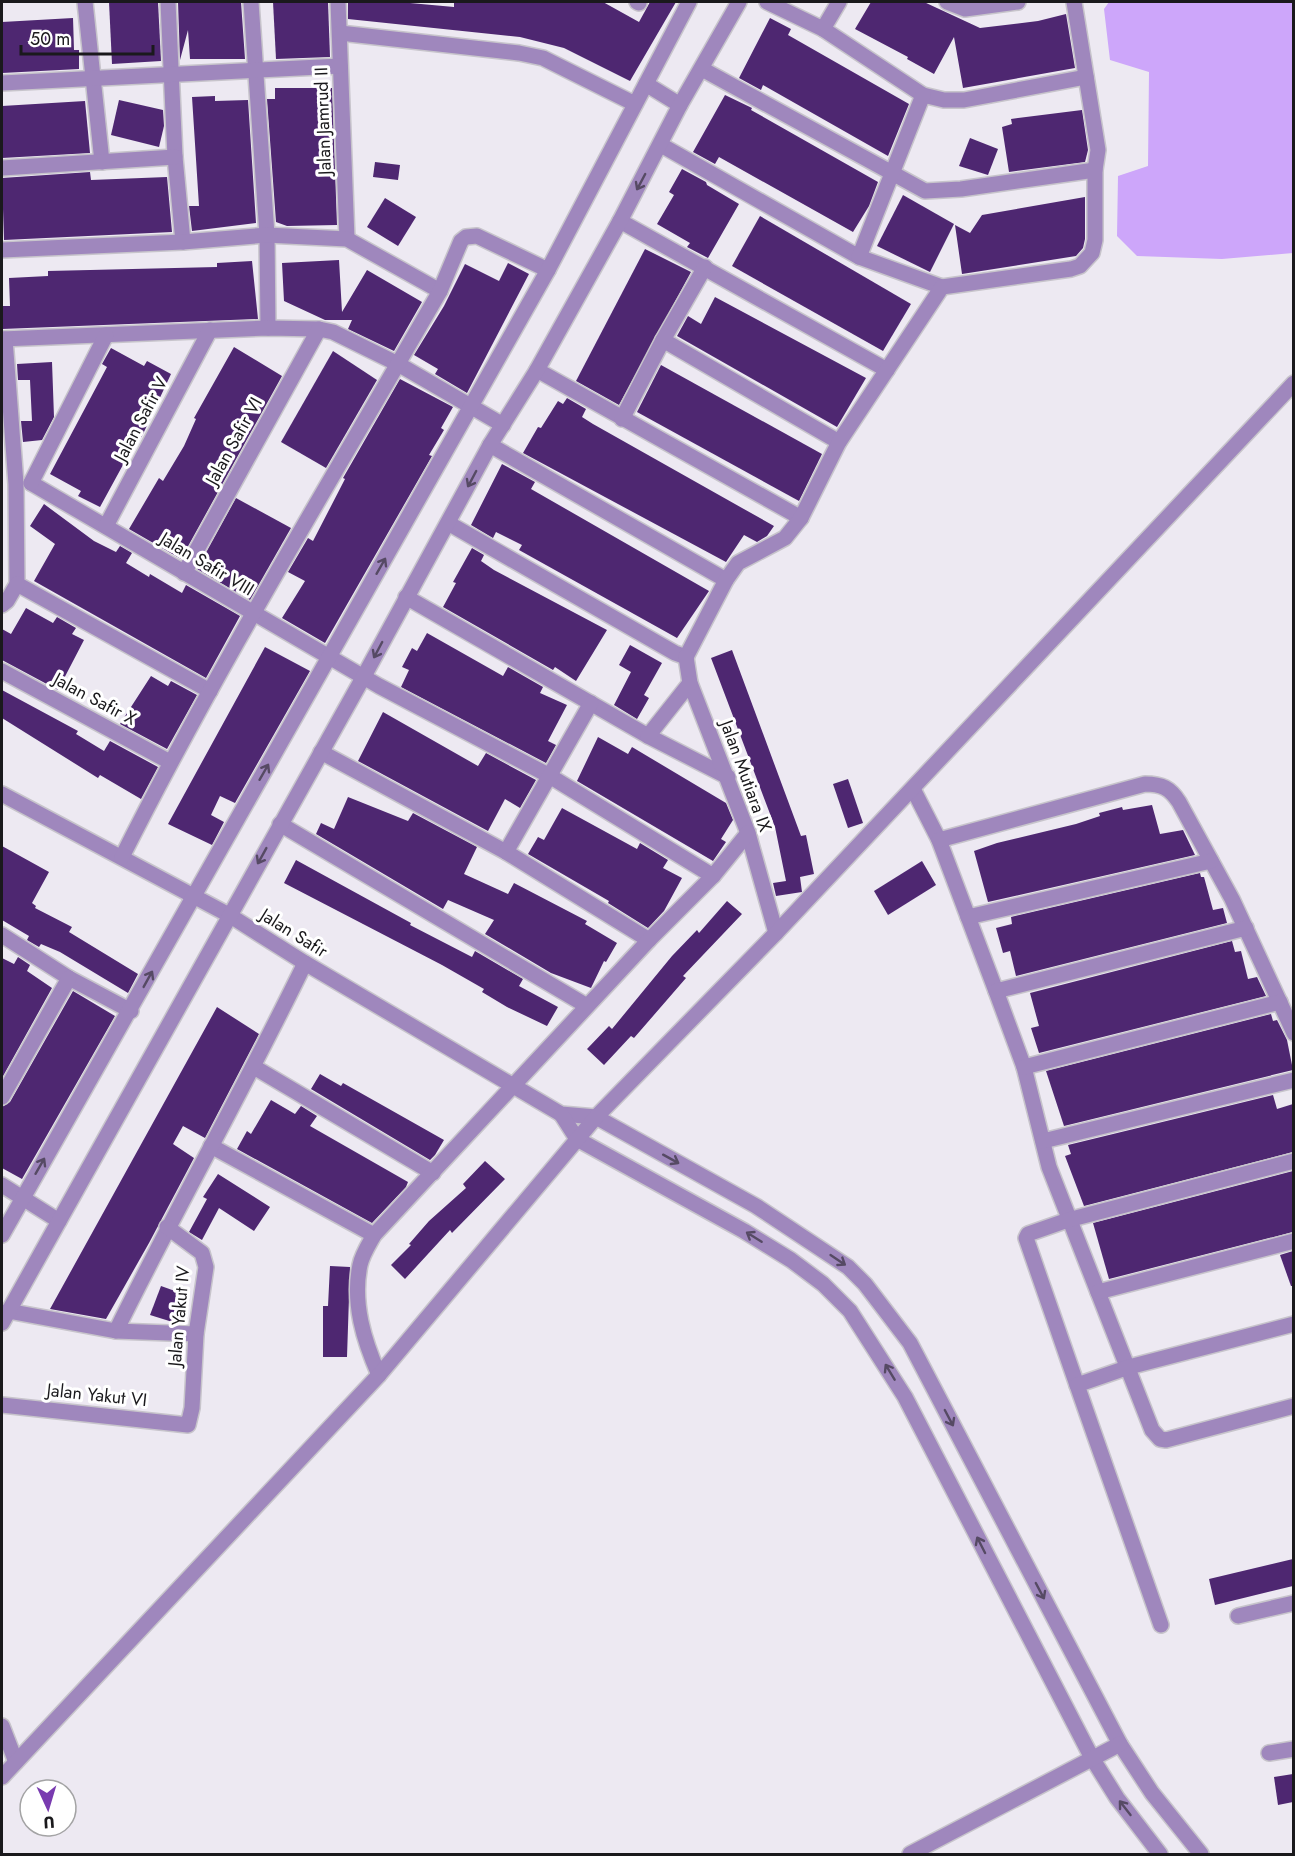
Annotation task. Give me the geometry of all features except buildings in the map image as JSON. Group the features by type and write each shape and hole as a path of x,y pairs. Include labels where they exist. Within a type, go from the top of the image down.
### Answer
{"street":[{"path":"85,2 102,162"},
{"path":"168,2 175,157 183,242"},
{"path":"251,2 267,235 268,328"},
{"name":"Jalan Jamrud II","path":"338,2 347,238"},
{"path":"2,1236 548,270 689,2"},
{"path":"196,1334 116,1331 5,1317 364,676 490,445 537,370 620,221 680,105 739,2"},
{"path":"767,2 823,29 923,95 944,100 964,100 1086,77"},
{"path":"823,29 839,2"},
{"path":"947,2 965,9 1018,2"},
{"path":"661,145 860,257 942,287 1080,266 1092,253 1095,240 1095,170 1098,160 1097,134 1074,2"},
{"path":"340,33 519,53 543,58 635,104"},
{"path":"2,83 340,66"},
{"path":"702,69 925,190 937,191 1095,170"},
{"path":"646,84 680,105"},
{"path":"860,257 891,172 923,95"},
{"path":"2,168 175,157"},
{"path":"620,221 887,370"},
{"path":"2,249 183,242 267,235 347,238 440,291"},
{"path":"122,857 170,762 253,614 440,291 461,241 466,237 483,239 548,270"},
{"path":"622,419 663,340 705,267"},
{"path":"448,523 675,653 686,657 726,580 738,563 785,538 801,518 839,442 942,287"},
{"path":"2,605 8,601 17,584 23,483 3,339 268,328 320,329 333,332 398,364 503,425"},
{"name":"Jalan Safir VI","path":"184,573 320,329"},
{"name":"Jalan Safir V","path":"106,526 210,330"},
{"path":"23,483 106,335"},
{"path":"663,340 839,442"},
{"path":"537,370 801,518"},
{"path":"2,1777 379,1375 596,1117 913,789 1293,383"},
{"path":"490,445 726,580"},
{"name":"Jalan Safir VIII","path":"23,483 106,526 253,614 364,676 548,775 713,876"},
{"path":"17,584 210,691"},
{"path":"406,597 648,736 728,777"},
{"name":"Jalan Mutiara IX","path":"686,657 690,683 748,833 767,910 776,933"},
{"name":"Jalan Safir X","path":"2,671 170,762"},
{"path":"648,736 690,683"},
{"path":"506,852 591,703"},
{"path":"321,752 506,852 649,940"},
{"path":"939,840 1145,784 1155,784 1171,791 1246,928 1293,1033"},
{"path":"913,789 939,840 996,991 1024,1067 1043,1141 1068,1220 1152,1431 1160,1439 1174,1438 1293,1406"},
{"name":"Jalan Safir","path":"2,794 122,857 193,898 229,915 305,963 561,1114"},
{"path":"280,824 587,1006"},
{"path":"379,1375 362,1329 357,1295 360,1263 374,1235 649,940 713,876 748,833"},
{"path":"968,917 1211,861"},
{"path":"996,991 1246,928"},
{"path":"2,935 69,978 130,1011"},
{"path":"116,1331 167,1227 254,1067 305,963"},
{"path":"2,1097 69,978"},
{"path":"1024,1067 1281,1002"},
{"path":"254,1067 433,1173"},
{"path":"1043,1141 1293,1080"},
{"path":"561,1114 596,1117 756,1206 848,1267 866,1284 910,1343 1120,1744 1152,1793 1201,1854"},
{"path":"561,1114 577,1139 744,1231 791,1260 823,1284 850,1311 905,1397 1092,1758 1117,1798 1160,1854"},
{"path":"211,1146 374,1235"},
{"path":"1161,1625 1026,1238 1028,1234 1068,1220 1293,1161"},
{"path":"2,1185 59,1221"},
{"name":"Jalan Yakut IV","path":"167,1227 202,1253 206,1267 196,1334 192,1408 188,1425"},
{"path":"1098,1292 1293,1241"},
{"path":"1077,1385 1128,1366 1293,1324"},
{"name":"Jalan Yakut VI","path":"2,1405 188,1425"},
{"path":"1238,1617 1293,1603"},
{"path":"2,1726 16,1762"},
{"path":"910,1854 1120,1744"},
{"path":"1269,1753 1293,1749"}],"shaded area":[{"path":"1109,2 1293,2 1293,253 1222,259 1137,256 1117,236 1118,176 1148,166 1149,72 1110,60 1104,9"}]}
